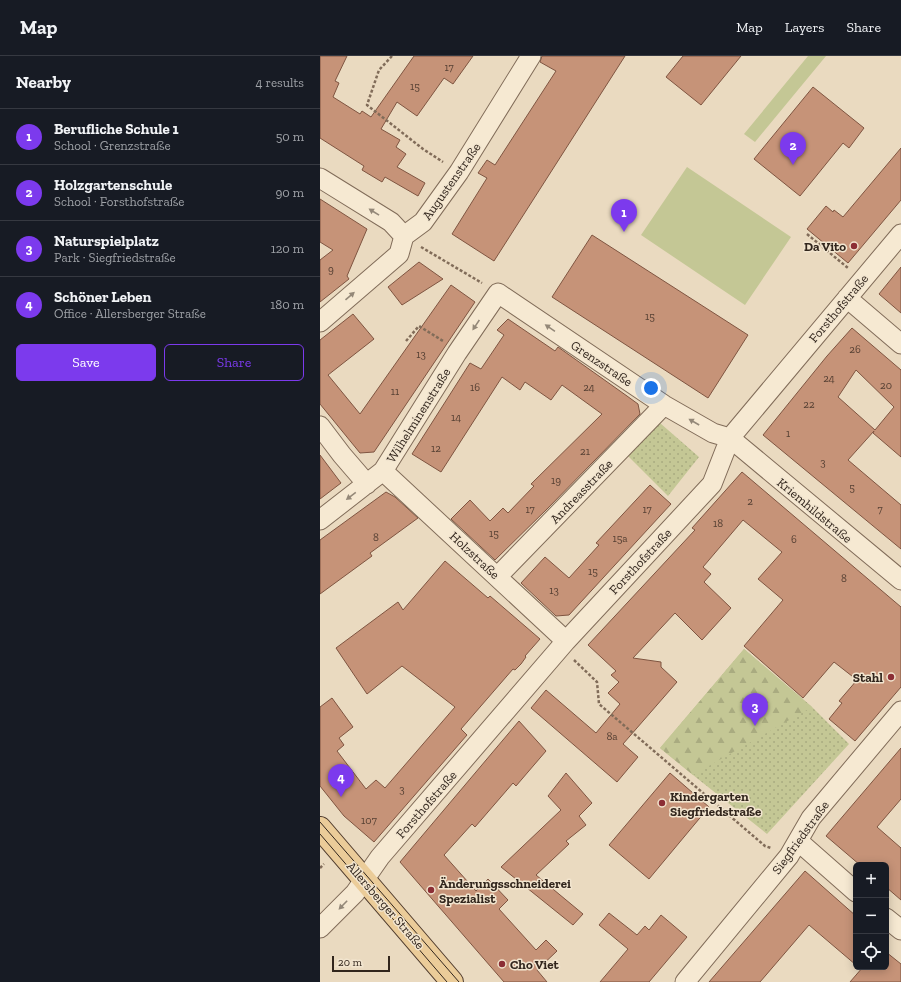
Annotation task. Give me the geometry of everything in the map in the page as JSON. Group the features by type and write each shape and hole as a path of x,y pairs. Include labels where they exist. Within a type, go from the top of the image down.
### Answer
{"main road":[{"name":"Allersberger Straße","path":"320,828 452,982"}],"street":[{"name":"Augustenstraße","path":"404,236 423,222 460,172 531,56"},
{"path":"320,178 391,222 404,236 399,254 320,322"},
{"name":"Forsthofstraße","path":"320,928 345,903 380,858 564,644 712,484 730,438 901,234"},
{"name":"Wilhelminenstraße","path":"320,520 383,471 457,354 498,293"},
{"name":"Grenzstraße","path":"498,293 664,405 713,433 730,438"},
{"path":"847,298 901,344"},
{"name":"Andreasstraße","path":"498,576 664,405"},
{"path":"320,426 367,484"},
{"name":"Kriemhildstraße","path":"730,438 855,544 901,580"},
{"name":"Holzstraße","path":"383,471 498,576 564,644"},
{"name":"Siegfriedstraße","path":"685,982 794,848 811,818 901,711"},
{"path":"794,848 853,890"},
{"path":"889,920 901,930"}],"path":[{"path":"392,56 379,70 367,105 423,150"},
{"path":"807,234 862,280"},
{"path":"404,236 498,293"},
{"path":"406,341 419,326 443,341 457,354"},
{"path":"564,644 597,682 598,704 765,846 794,848"}],"green space":[{"path":"808,56 826,56 755,142 744,134"},
{"path":"687,167 791,237 745,305 641,235"},
{"path":"660,423 699,457 668,496 628,456"},
{"path":"744,649 812,707 849,744 767,834 660,748"},
{"path":"744,649 812,707 693,775 660,748"}],"building":[{"path":"320,56 347,56 335,81 339,83 333,97 360,114 362,111 371,117 414,56 473,56 453,84 444,78 417,116 397,102 381,129 400,140 396,147 406,154 397,167 425,183 418,196 385,177 382,182 362,170 364,166 320,138"},
{"path":"542,56 625,56 494,261 452,234 487,178 478,173 487,160 495,165 556,71 540,62"},
{"path":"683,56 741,56 701,105 666,77"},
{"path":"813,87 864,128 849,148 843,143 800,196 754,159"},
{"path":"901,148 901,200 848,263 807,229 826,206 833,212 834,210 843,217"},
{"path":"320,199 367,229 347,276 349,279 320,302 320,260 333,250 320,242"},
{"path":"592,235 748,335 708,398 552,297"},
{"path":"419,262 443,279 402,305 388,287"},
{"path":"901,267 901,313 879,294"},
{"path":"451,285 475,302 374,452 360,453 320,404 320,340 353,314 374,339 328,375 360,414"},
{"path":"508,319 555,351 558,347 627,396 638,404 640,414 495,560 451,519 470,500 490,521 503,508 508,513 534,486 531,484 602,414 562,385 551,400 525,382 520,390 502,377 441,472 412,454 470,363 481,369 504,335 497,330"},
{"path":"852,328 901,370 901,457 873,433 874,431 848,460 901,505 901,549 763,435 827,356","holes":["856,370 894,407 875,430 838,397"]},
{"path":"320,455 341,483 320,499"},
{"path":"742,472 901,607 901,687 855,741 829,719 842,703 839,701 857,680 834,662 803,698 744,646 783,600 758,579 782,552 743,520 703,567 711,574 704,582 731,608 702,640 675,613 633,658 661,662 661,667 677,682 623,744 638,757 617,782 531,708 546,690 596,733 620,704 608,693 619,682 611,675 616,671 588,645 695,530 692,528"},
{"path":"650,485 671,504 569,615 556,616 521,583 545,557 569,578 599,545 596,543"},
{"path":"386,492 395,497 418,518 370,553 372,556 320,594 320,540"},
{"path":"445,561 488,598 490,596 540,639 525,656 526,657 521,664 515,670 513,669 461,729 467,735 374,842 344,816 320,786 320,707 332,698 353,727 339,738 344,745 337,751 366,789 376,780 385,788 455,707 402,666 367,694 336,648 398,602 403,610"},
{"path":"519,721 546,751 516,786 513,783 475,827 472,824 444,855 476,891 488,879 508,900 499,909 536,950 546,940 557,951 537,970 547,982 504,982 400,862"},
{"path":"901,748 901,799 877,827 901,848 901,900 889,890 889,862 856,862 826,836"},
{"path":"566,773 592,803 579,816 586,825 566,841 569,844 536,875 583,914 573,925 501,867 561,810 548,796"},
{"path":"670,773 709,807 649,879 609,845"},
{"path":"805,871 853,913 853,962 809,925 760,982 709,982"},
{"path":"609,913 637,935 645,926 649,930 661,915 687,937 649,982 600,982 628,949 599,925"},
{"path":"889,954 901,964 901,982 850,982 860,970 889,970"}],"tram line":[{"path":"320,822 459,982"},
{"path":"320,834 447,982"}],"place":[{"name":"Holzgartenschule","path":"793,165"},
{"name":"Berufliche Schule 1","path":"624,232"},
{"name":"Da Vito","path":"854,246"},
{"name":"Stahl","path":"891,677"},
{"name":"Naturspielplatz","path":"755,726"},
{"name":"Schöner Leben","path":"341,797"},
{"name":"Kindergarten Siegfriedstraße","path":"662,803"},
{"name":"Änderungsschneiderei Spezialist","path":"431,890"},
{"name":"Cho Viet","path":"502,964"}]}
